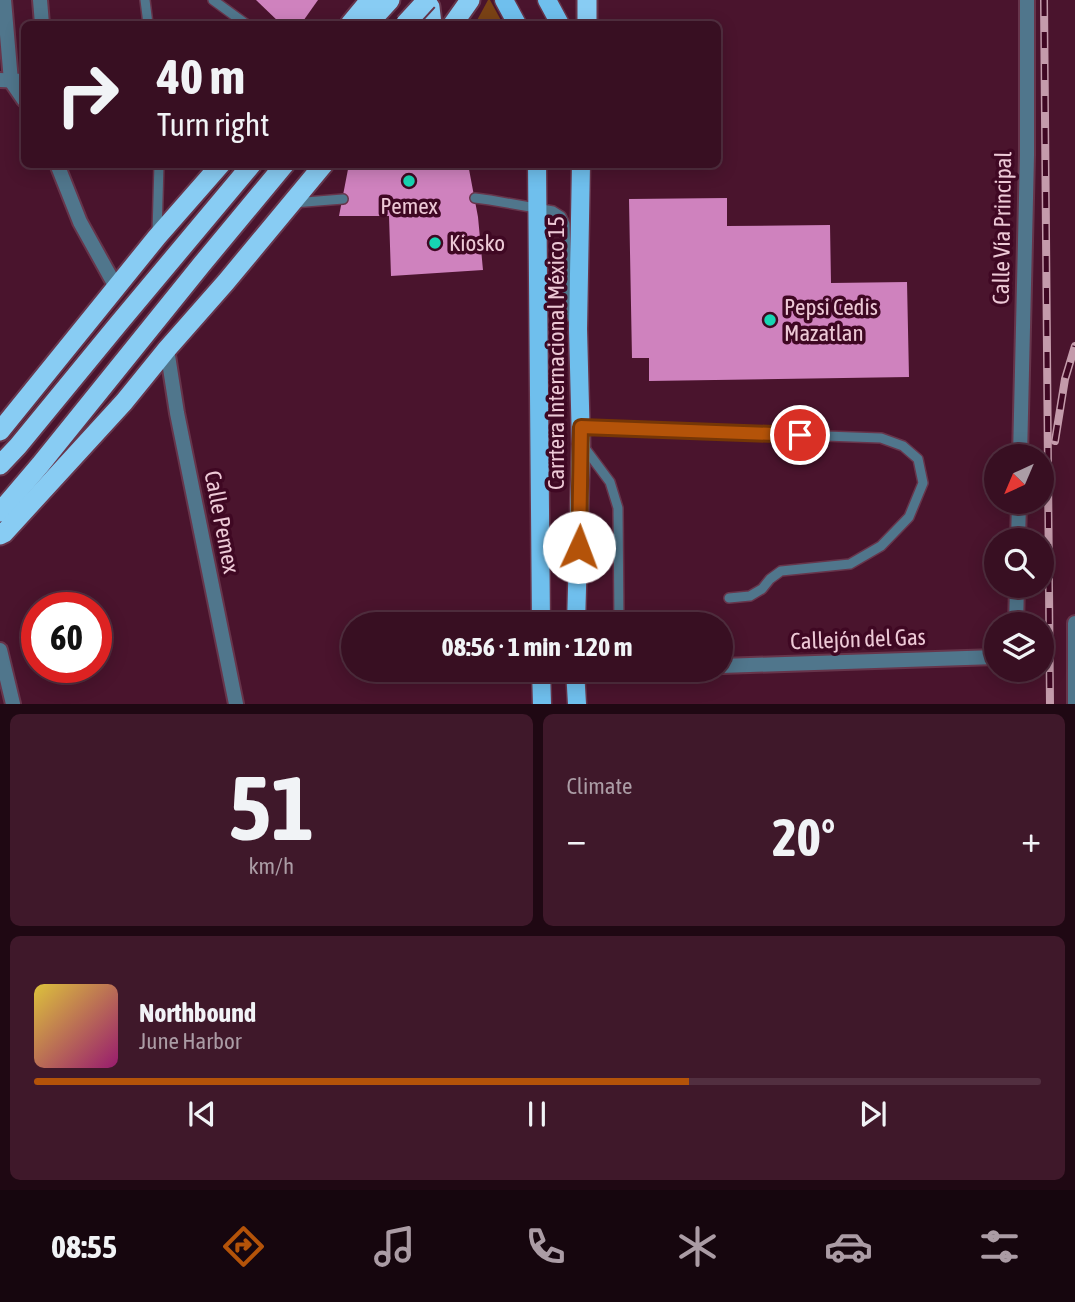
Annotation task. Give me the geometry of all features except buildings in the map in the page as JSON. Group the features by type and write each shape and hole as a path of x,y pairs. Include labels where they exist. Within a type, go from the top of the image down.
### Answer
{"highway":[{"path":"352,21 370,0"},
{"path":"371,21 390,0"},
{"path":"408,21 426,0 432,21"},
{"path":"455,21 470,0"},
{"path":"587,0 587,21"},
{"path":"0,431 157,237 217,168"},
{"path":"0,465 249,168"},
{"path":"0,512 282,168"},
{"path":"0,535 115,412 321,168"}],"main road":[{"path":"504,0 515,21"},
{"path":"547,0 558,21"},
{"name":"Carrtera Internacional México 15","path":"537,168 541,612"},
{"name":"Carrtera Internacional México 15","path":"576,612 581,435 578,329 581,168"},
{"path":"541,682 542,704"},
{"path":"576,682 577,704"}],"street":[{"path":"4,0 12,81"},
{"path":"40,0 42,21"},
{"name":"Calle Vía Principal","path":"1020,444 1027,155 1027,0"},
{"path":"59,168 80,222 116,288"},
{"name":"Calle Pemex","path":"167,349 177,413 236,704"},
{"path":"1075,623 1075,704"},
{"path":"0,650 13,704"},
{"name":"Callejón del Gas","path":"733,666 984,657"}],"lane":[{"path":"145,0 148,21"},
{"path":"213,0 242,21"},
{"path":"157,237 159,168"},
{"path":"475,198 553,211 561,216 565,225 568,306 570,317 578,329"},
{"path":"291,203 343,199"},
{"path":"581,435 881,438 903,446 918,459 923,483 909,517 881,547 850,564 781,571 750,596 729,598"},
{"path":"581,435 610,482 618,508 620,612"}],"shaded area":[{"path":"488,0 490,0 501,21 477,21"}],"railway":[{"path":"1044,0 1050,704"},
{"path":"1055,441 1065,379 1075,346"}],"place":[{"name":"Pemex","path":"409,181"},
{"name":"Kiosko","path":"435,243"},
{"name":"Pepsi Cedis Mazatlan","path":"770,320"}],"route":[{"path":"579,547 581,427 800,435"}]}
